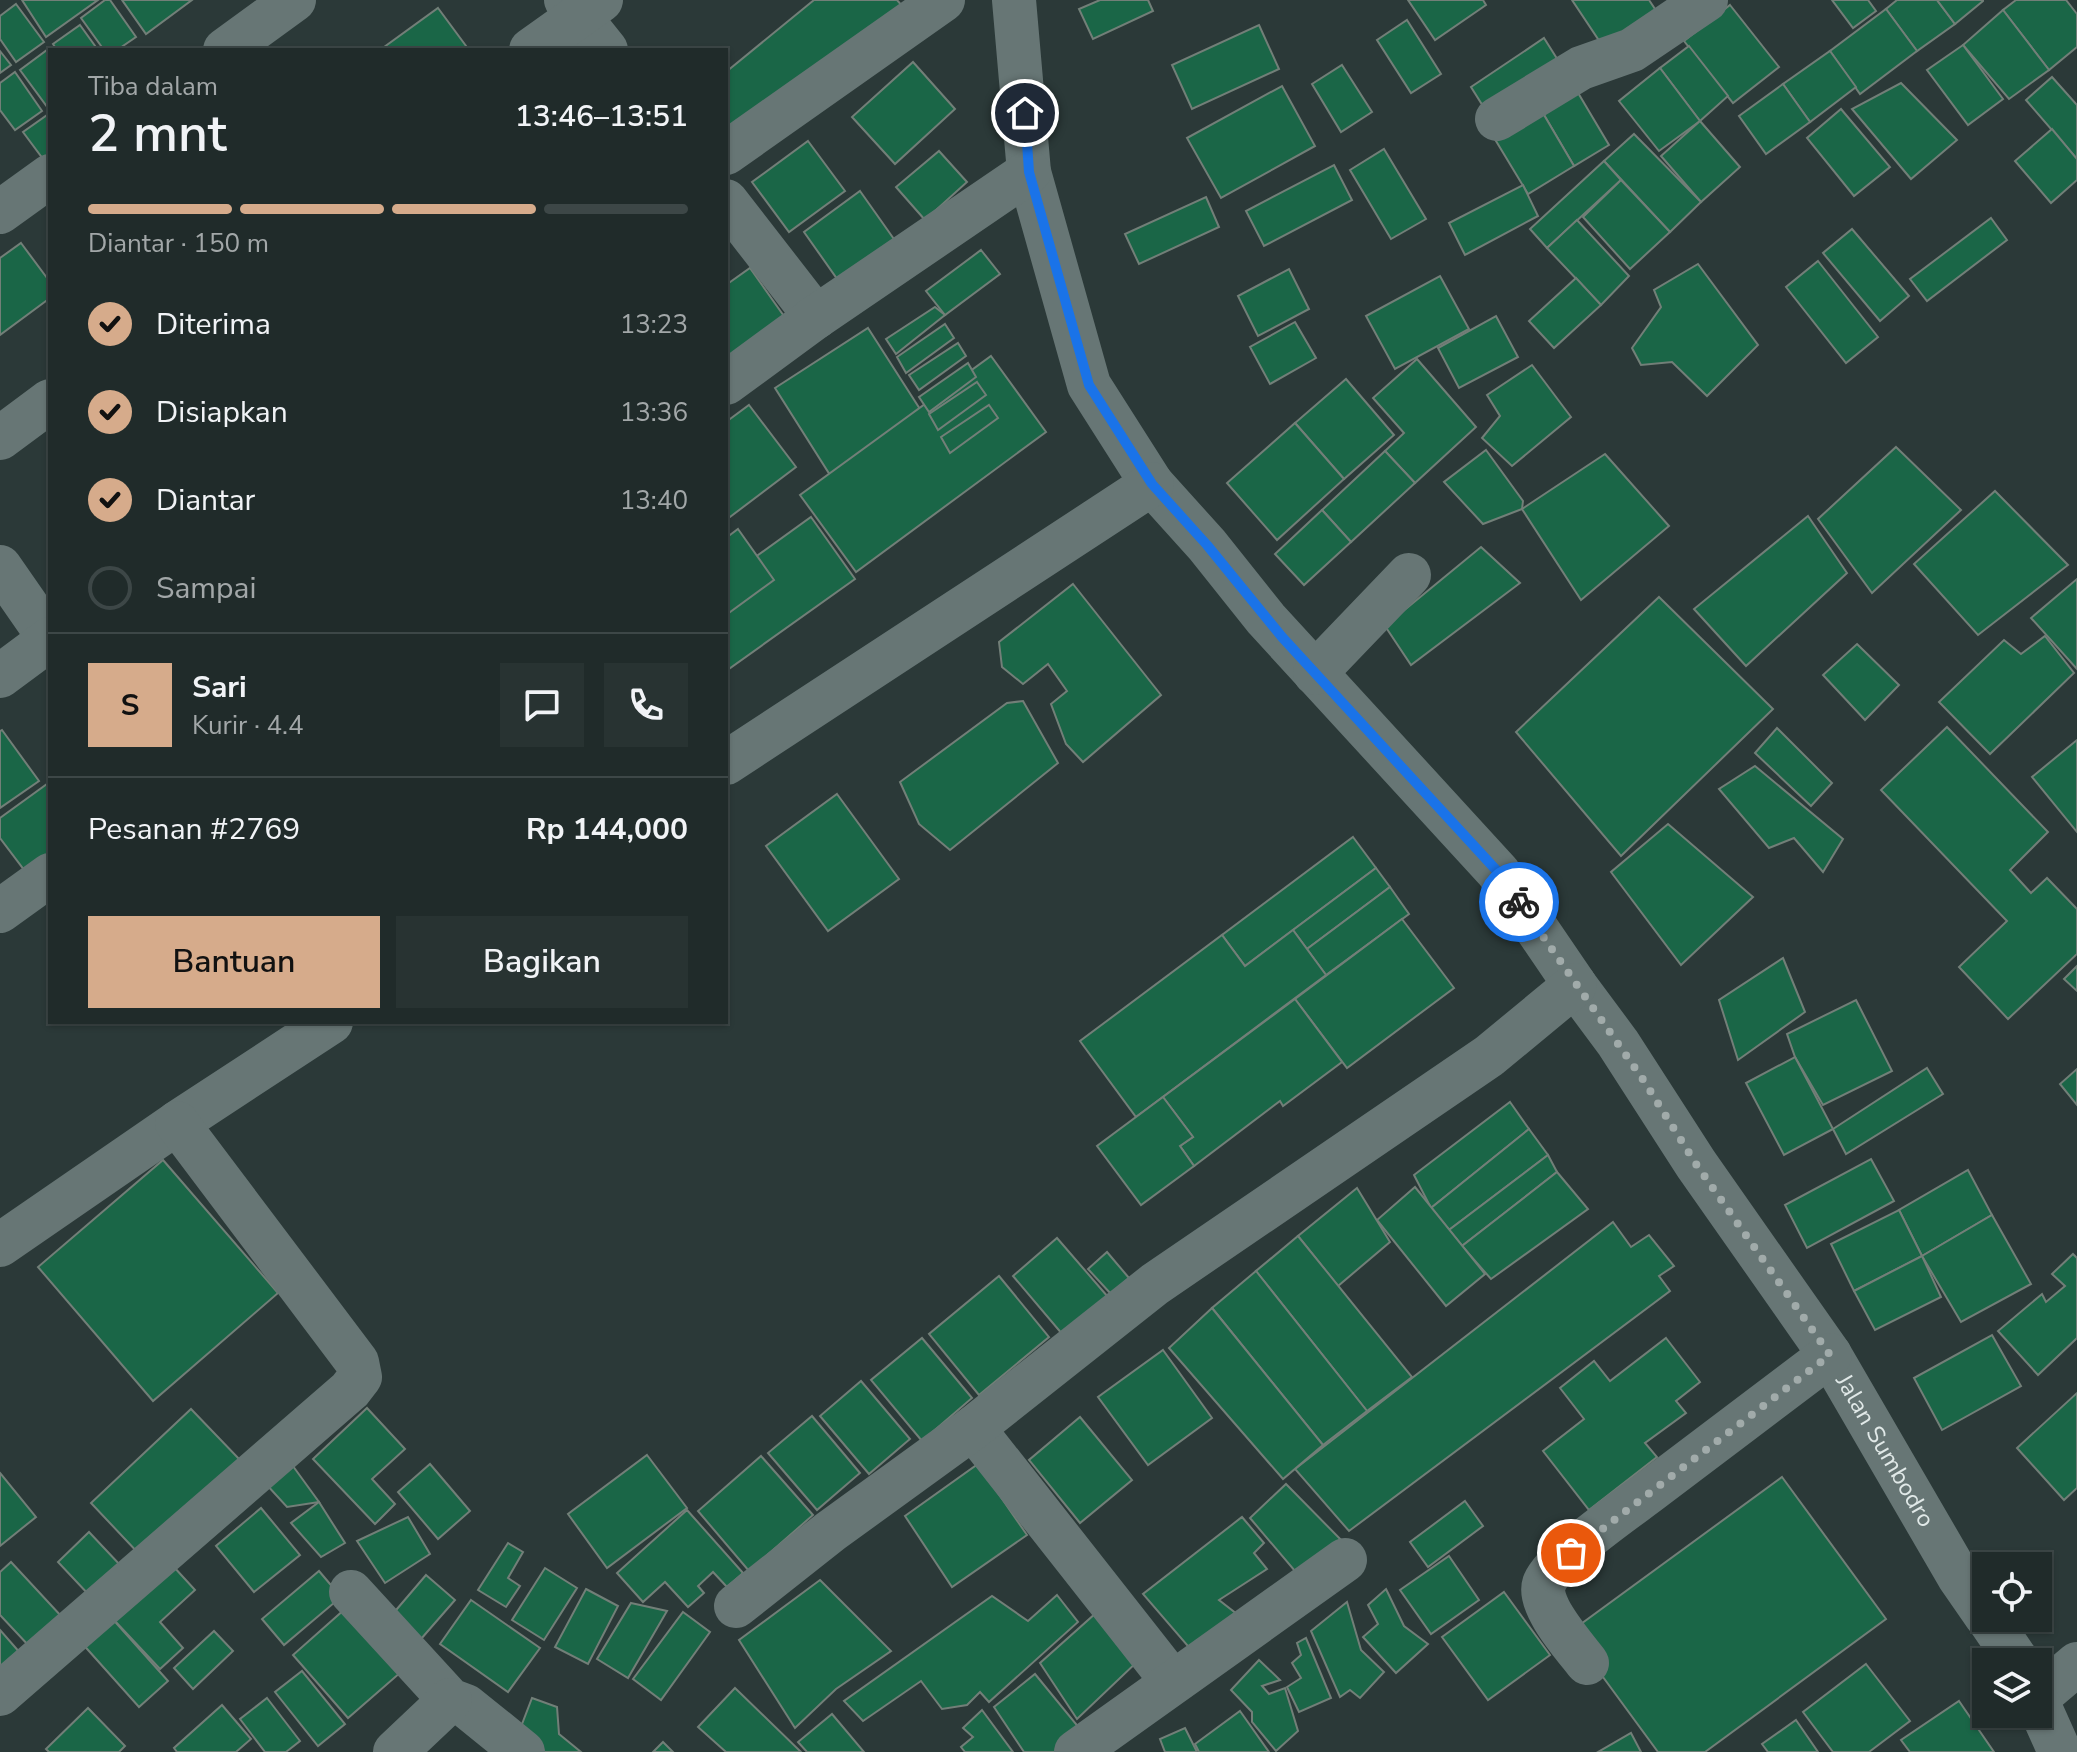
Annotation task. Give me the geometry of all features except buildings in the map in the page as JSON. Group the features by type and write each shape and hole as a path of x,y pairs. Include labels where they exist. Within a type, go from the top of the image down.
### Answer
{"street":[{"path":"228,48 294,0"},
{"path":"728,152 943,0"},
{"name":"Jalan Sumbodro","path":"1014,0 1029,172 1089,385 1152,484 1315,673 1498,872 1830,1355 1972,1596"},
{"path":"1497,119 1581,68 1632,50 1706,0"},
{"path":"533,48 581,5 605,48"},
{"path":"728,382 816,317 1029,172"},
{"path":"0,212 48,177"},
{"path":"728,204 816,317"},
{"path":"0,438 48,402"},
{"path":"728,762 1152,484"},
{"path":"0,567 48,636"},
{"path":"1315,673 1409,575"},
{"path":"0,676 48,640"},
{"path":"0,911 48,876"},
{"path":"736,1606 831,1531 973,1428 1155,1284 1489,1056 1575,985"},
{"path":"0,1245 328,1024"},
{"path":"0,1694 338,1401 360,1377 357,1362 177,1123"},
{"path":"1587,1663 1560,1628 1545,1601 1543,1585 1553,1570 1605,1525 1830,1355"},
{"path":"973,1428 1172,1681"},
{"path":"1076,1752 1345,1560"},
{"path":"351,1592 450,1700 466,1706 523,1752"},
{"path":"2052,1687 2077,1664"},
{"path":"395,1752 450,1700"},
{"path":"2050,1728 2060,1752"}],"way so far":[{"path":"1519,902 1830,1355 1571,1553"}],"route":[{"path":"1025,113 1029,172 1089,385 1152,484 1207,545 1282,637 1498,872 1519,902"}]}
